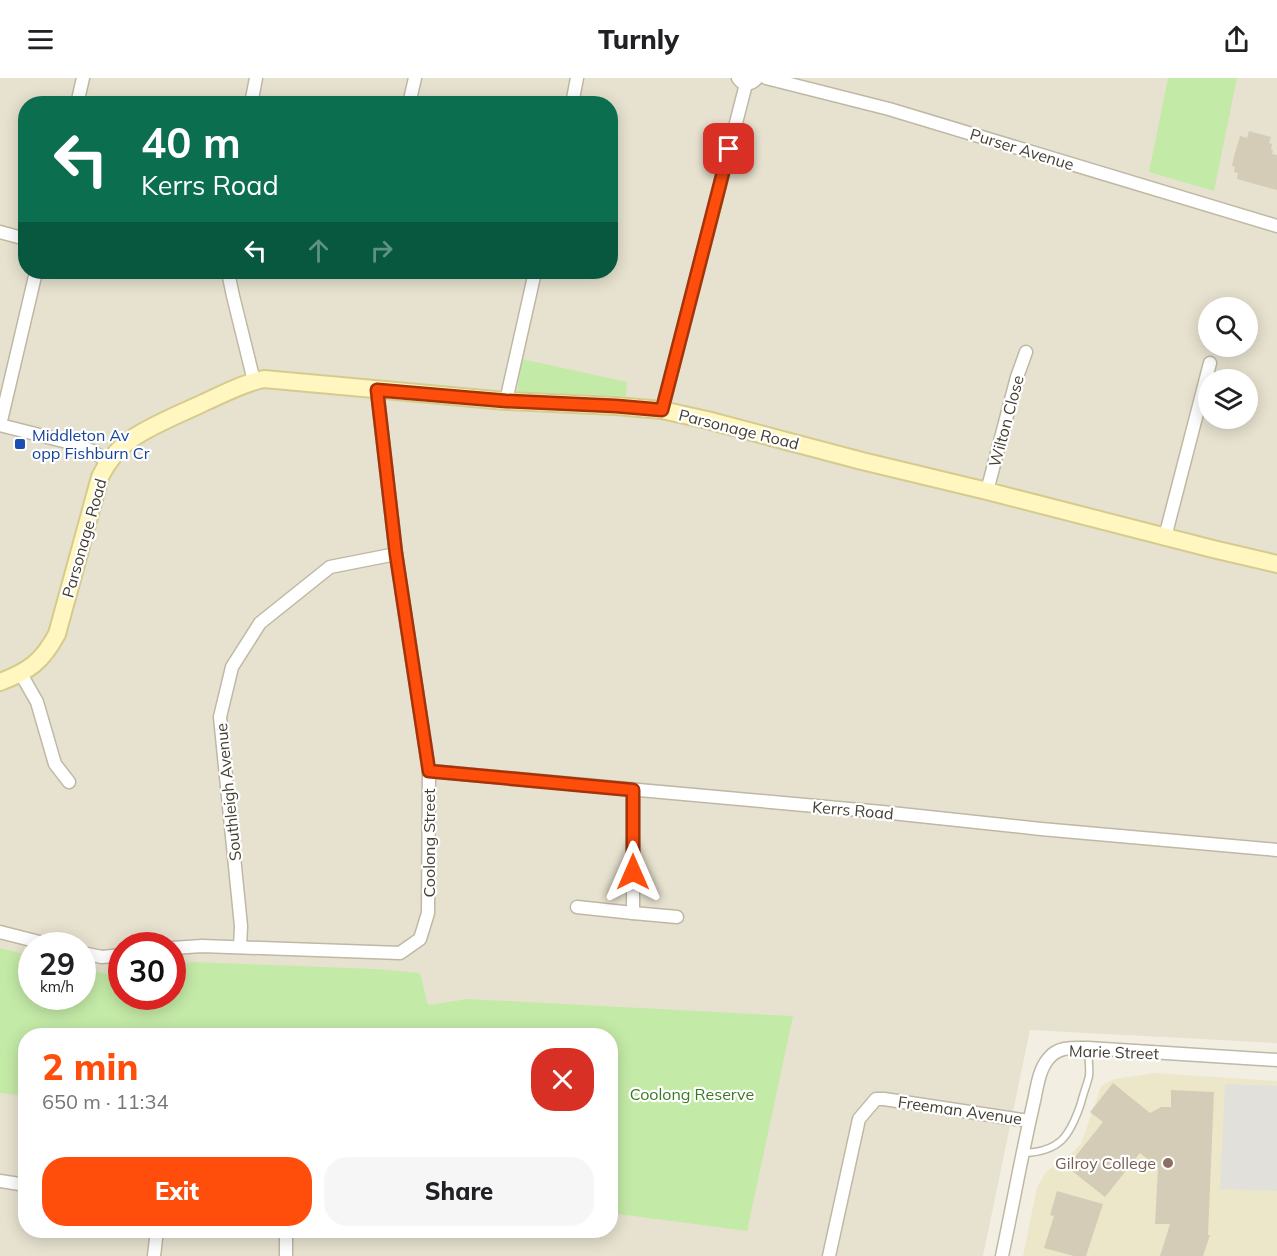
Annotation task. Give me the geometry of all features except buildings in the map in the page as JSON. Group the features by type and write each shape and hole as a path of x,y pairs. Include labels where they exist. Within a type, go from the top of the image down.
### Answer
{"street":[{"path":"78,96 83,78"},
{"path":"253,96 256,78"},
{"path":"412,96 415,78"},
{"path":"574,96 577,78"},
{"name":"Purser Avenue","path":"766,78 889,109 1277,226"},
{"path":"662,410 747,80"},
{"path":"0,232 18,236"},
{"path":"34,279 0,425 80,445 107,461"},
{"path":"229,279 254,381"},
{"path":"506,401 533,279"},
{"name":"Wilton Close","path":"987,491 1017,377 1026,352"},
{"path":"1165,537 1210,363"},
{"name":"Parsonage Road","path":"0,682 32,667 50,647 57,633 100,477 107,461 133,438 166,420 254,381 274,379 506,401 662,410 1277,564"},
{"name":"Coolong Street","path":"186,947 400,953 420,939 428,913 429,771 396,554 377,390"},
{"name":"Southleigh Avenue","path":"240,947 241,926 220,717 232,667 260,623 330,567 396,554"},
{"path":"21,674 37,702 55,764 69,782"},
{"name":"Kerrs Road","path":"429,771 1277,850"},
{"path":"633,790 633,913"},
{"path":"578,907 677,917"},
{"path":"0,932 18,937"},
{"name":"Marie Street","path":"1002,1256 1040,1076 1044,1065 1055,1053 1064,1049 1088,1048 1277,1060"},
{"name":"Freeman Avenue","path":"829,1256 859,1119 876,1099 1029,1120"},
{"path":"0,1181 18,1184"},
{"path":"154,1256 156,1238"},
{"path":"286,1238 286,1256"}],"lane":[{"path":"1023,1153 1037,1153 1058,1143 1065,1138 1074,1124 1089,1076 1088,1048"}],"shaded area":[{"path":"0,78 1277,78 1277,1043 1030,1030 983,1256 0,1256"},
{"name":"Gilroy College","path":"1154,1073 1277,1081 1277,1256 1023,1256 1037,1187 1046,1172 1081,1144 1101,1086 1114,1079"},
{"path":"1225,1084 1277,1086 1277,1191 1220,1189"}],"green space":[{"path":"1168,78 1237,78 1214,191 1149,172"},
{"path":"522,359 627,382 626,396 517,392"},
{"name":"Coolong Reserve","path":"0,948 18,953 18,1010 96,1010 96,971 108,974 108,1010 186,1010 186,963 194,962 375,969 420,973 428,1005 468,999 793,1016 747,1231 618,1214 618,1028 18,1028 18,1095 0,1093"}],"place":[{"name":"Middleton Av opp Fishburn Cr","path":"20,444"},
{"name":"Gilroy College","path":"1168,1163"}],"route":[{"path":"633,872 633,790 429,771 396,554 377,390 506,401 662,410 729,149"}]}
